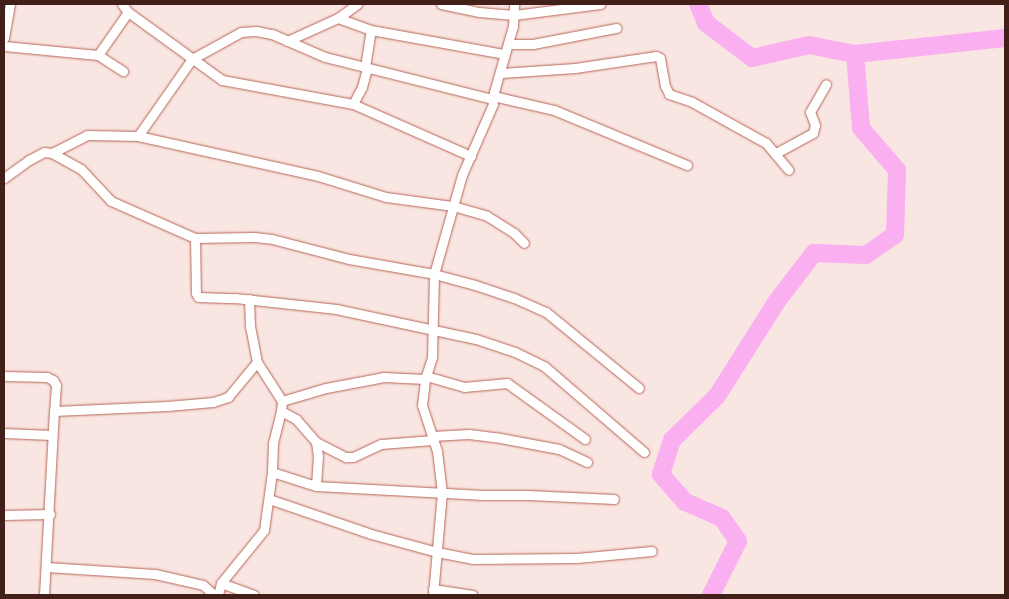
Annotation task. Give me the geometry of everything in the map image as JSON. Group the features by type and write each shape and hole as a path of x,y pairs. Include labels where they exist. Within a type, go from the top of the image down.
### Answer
{"street":[{"path":"4,38 10,4"},
{"path":"122,4 128,12 222,80 353,104 471,156"},
{"path":"287,41 338,18 357,4"},
{"path":"441,4 479,12 514,15 600,4"},
{"path":"473,595 433,592 442,493 437,451 422,405 426,377 432,356 434,274 462,175 493,104 492,98 501,73 504,54 508,44 514,15 514,4"},
{"path":"98,55 128,12"},
{"path":"338,18 371,30 504,54"},
{"path":"508,44 533,44 616,28"},
{"path":"353,104 362,87 371,30"},
{"path":"138,136 192,59 241,32 256,31 272,34 326,56 366,67 492,98 554,110 687,166"},
{"path":"4,46 98,55 123,71"},
{"path":"501,73 558,70 656,56 660,58 665,86 669,94 692,102 766,143 789,170"},
{"path":"776,153 815,129 810,112 826,84"},
{"path":"52,153 87,135 138,136 318,176 386,196 453,206 487,216 524,243"},
{"path":"4,178 44,152 52,153 80,169 111,201 195,238 254,237 272,239 349,259 434,274 514,298 546,312 639,388"},
{"path":"195,238 196,293 198,297 249,299 336,309 476,339 514,352 544,366 644,452"},
{"path":"218,595 221,583 264,530 274,443 281,411 282,401 257,362 250,327 249,299"},
{"path":"54,411 213,402 228,396 257,362"},
{"path":"4,376 47,377 53,380 56,385 51,435 50,514 44,595"},
{"path":"282,401 326,388 384,377 426,377 464,387 507,383 585,439"},
{"path":"281,411 296,419 316,442 346,457 353,457 381,444 469,434 495,437 559,450 588,462"},
{"path":"4,433 51,435"},
{"path":"316,442 318,456 316,486"},
{"path":"272,472 316,486 381,488 442,493 614,499"},
{"path":"269,499 371,534 437,552 473,559 577,558 652,551"},
{"path":"4,515 50,514"},
{"path":"47,567 155,574 203,585 214,595"},
{"path":"221,583 254,595"}],"waterway":[{"path":"698,4 706,23 752,58 809,45 855,54 1005,38"},
{"path":"711,595 738,541 722,518 685,502 661,474 672,440 717,396 777,301 814,253 866,255 895,235 897,170 861,128 855,54"}]}
